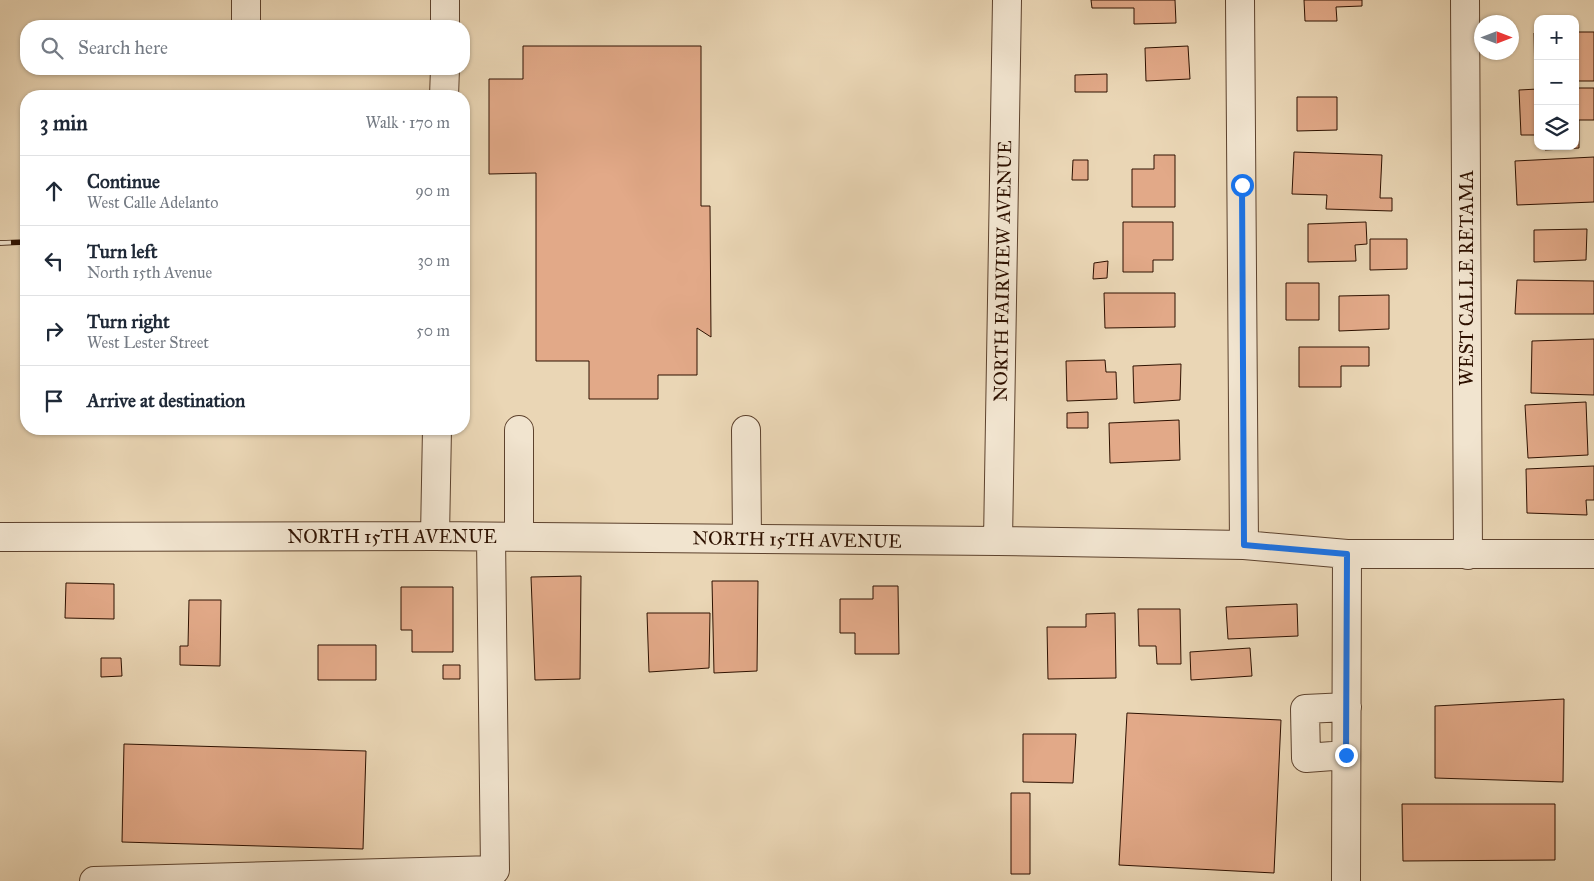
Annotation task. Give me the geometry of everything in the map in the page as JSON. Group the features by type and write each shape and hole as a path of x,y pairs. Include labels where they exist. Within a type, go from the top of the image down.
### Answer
{"street":[{"path":"246,0 246,20"},
{"path":"445,0 445,20"},
{"name":"NORTH FAIRVIEW AVENUE","path":"998,541 1007,0"},
{"path":"1240,0 1244,545"},
{"name":"WEST CALLE RETAMA","path":"1465,0 1468,556"},
{"path":"444,75 444,90"},
{"path":"518,536 520,430"},
{"path":"746,430 747,539"},
{"path":"434,536 437,435"},
{"path":"94,881 495,870 491,536"},
{"name":"NORTH 15TH AVENUE","path":"0,537 518,536 998,541 1244,545 1347,554 1468,556 1594,554"},
{"path":"1346,881 1347,554"},
{"path":"1346,755 1306,758 1305,709 1347,707"}],"building":[{"path":"1091,0 1175,0 1176,23 1134,24 1134,8 1092,8"},
{"path":"1304,0 1362,0 1362,6 1336,7 1337,21 1305,21"},
{"path":"1579,32 1594,32 1594,81 1579,81"},
{"path":"523,46 701,46 701,206 710,206 711,337 697,328 697,375 658,375 658,399 589,399 589,361 536,361 536,173 489,174 489,79 523,79"},
{"path":"1188,46 1190,79 1146,81 1145,48"},
{"path":"1107,74 1107,92 1075,92 1075,75"},
{"path":"1579,88 1594,88 1594,120 1579,120"},
{"path":"1534,89 1534,135 1521,135 1519,90"},
{"path":"1297,97 1337,97 1337,130 1297,131"},
{"path":"1294,152 1382,155 1380,198 1392,198 1392,211 1326,209 1327,195 1292,194"},
{"path":"1154,155 1175,155 1175,207 1132,207 1132,169 1154,169"},
{"path":"1594,157 1594,202 1517,205 1515,161"},
{"path":"1073,160 1088,160 1088,180 1072,180"},
{"path":"1123,222 1173,222 1173,260 1153,260 1153,272 1123,272"},
{"path":"1366,222 1367,244 1355,245 1356,261 1308,262 1308,224"},
{"path":"1587,229 1586,260 1534,262 1534,230"},
{"path":"1370,239 1407,239 1407,269 1370,270"},
{"path":"1108,261 1107,278 1093,279 1094,263"},
{"path":"1517,280 1594,281 1594,314 1515,314"},
{"path":"1286,283 1319,283 1319,320 1286,320"},
{"path":"1104,293 1175,293 1175,327 1105,328"},
{"path":"1389,295 1389,329 1339,331 1339,296"},
{"path":"1594,339 1594,395 1531,393 1532,341"},
{"path":"1299,347 1369,347 1369,366 1341,366 1341,387 1299,387"},
{"path":"1105,360 1106,372 1116,372 1117,399 1067,401 1066,361"},
{"path":"1181,364 1180,400 1134,403 1133,366"},
{"path":"1586,402 1588,455 1528,458 1525,405"},
{"path":"1088,412 1088,428 1067,428 1067,413"},
{"path":"1179,420 1180,460 1110,463 1109,423"},
{"path":"1594,466 1594,500 1586,500 1587,515 1527,513 1526,469"},
{"path":"581,576 580,679 535,680 531,577"},
{"path":"712,581 758,581 757,671 714,673"},
{"path":"66,583 114,584 114,619 65,618"},
{"path":"873,586 898,586 899,654 855,654 855,633 840,633 840,599 873,599"},
{"path":"401,587 453,587 453,652 412,652 412,630 401,630"},
{"path":"189,600 221,600 220,666 180,665 180,646 188,646"},
{"path":"1297,604 1298,636 1228,639 1226,607"},
{"path":"1138,609 1180,609 1181,664 1157,664 1156,646 1139,646"},
{"path":"647,613 710,613 709,668 649,672"},
{"path":"1115,613 1116,678 1048,679 1047,627 1086,627 1086,614"},
{"path":"318,645 376,645 376,680 318,680"},
{"path":"1250,648 1252,676 1191,680 1190,652"},
{"path":"101,658 121,658 122,676 101,677"},
{"path":"443,665 460,665 460,679 443,679"},
{"path":"1564,699 1563,782 1435,778 1435,706"},
{"path":"1127,713 1281,720 1274,873 1119,865"},
{"path":"1023,734 1076,734 1073,783 1023,782"},
{"path":"124,744 366,751 363,849 122,842"},
{"path":"1011,793 1030,793 1030,874 1011,874"},
{"path":"1402,804 1555,804 1555,860 1403,861"}],"railway":[{"path":"0,243 20,242"}],"route":[{"path":"1242,185 1244,545 1347,554 1346,755"}]}
